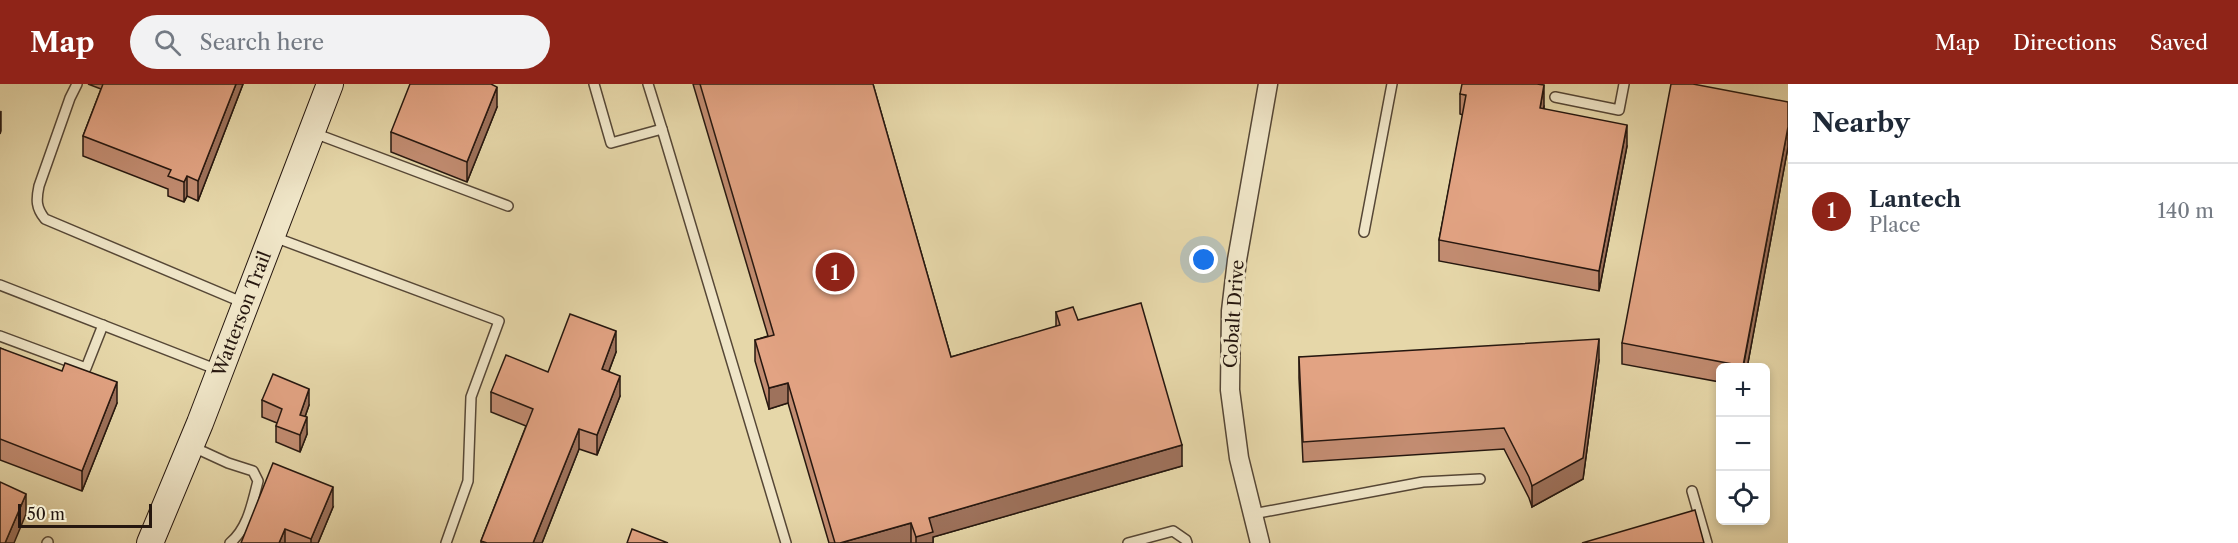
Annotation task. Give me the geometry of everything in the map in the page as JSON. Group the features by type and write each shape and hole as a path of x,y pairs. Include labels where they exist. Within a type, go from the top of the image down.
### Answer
{"main road":[{"name":"Watterson Trail","path":"150,543 191,446 330,84"}],"street":[{"name":"Cobalt Drive","path":"1260,543 1239,458 1230,390 1231,311 1239,249 1268,84"}],"lane":[{"path":"77,84 39,186 36,200 39,211 45,219 246,304"},
{"path":"594,84 611,143 662,129"},
{"path":"648,84 786,543"},
{"path":"1364,232 1392,84"},
{"path":"1555,97 1618,110 1623,84"},
{"path":"312,132 508,206"},
{"path":"272,236 499,321 471,397 468,481 446,543"},
{"path":"0,285 220,371"},
{"path":"0,336 86,368 103,325"},
{"path":"191,446 228,463 253,471 258,481 248,519 238,536 230,543"},
{"path":"1252,514 1423,482 1480,479"},
{"path":"1692,491 1707,543"},
{"path":"1128,543 1173,531 1186,543"}],"building":[{"path":"103,84 236,84 198,181 187,176 184,182 168,176 171,170 83,136"},
{"path":"410,84 491,84 497,87 467,162 391,132"},
{"path":"700,84 873,84 951,357 1060,325 1056,312 1073,307 1078,320 1141,303 1182,445 929,518 933,532 916,537 911,523 835,543 788,383 769,388 755,340 774,335"},
{"path":"1462,84 1544,85 1540,108 1627,125 1599,271 1439,240 1466,95 1460,94"},
{"path":"1671,84 1693,84 1788,102 1788,127 1744,363 1727,363 1622,343"},
{"path":"570,314 616,331 602,369 620,376 597,435 579,429 533,543 481,541 533,409 491,392 506,355 548,372"},
{"path":"1599,339 1583,458 1532,486 1504,428 1303,442 1299,357"},
{"path":"0,348 62,371 65,363 117,382 82,471 0,439"},
{"path":"273,374 309,389 300,415 307,417 300,435 276,426 282,409 262,400"},
{"path":"273,463 333,487 311,539 285,529 279,543 241,543"},
{"path":"0,482 26,494 5,543 0,543"},
{"path":"1695,510 1704,543 1582,543"},
{"path":"632,529 668,543 627,543"}],"place":[{"name":"Lantech","path":"835,272"}]}
